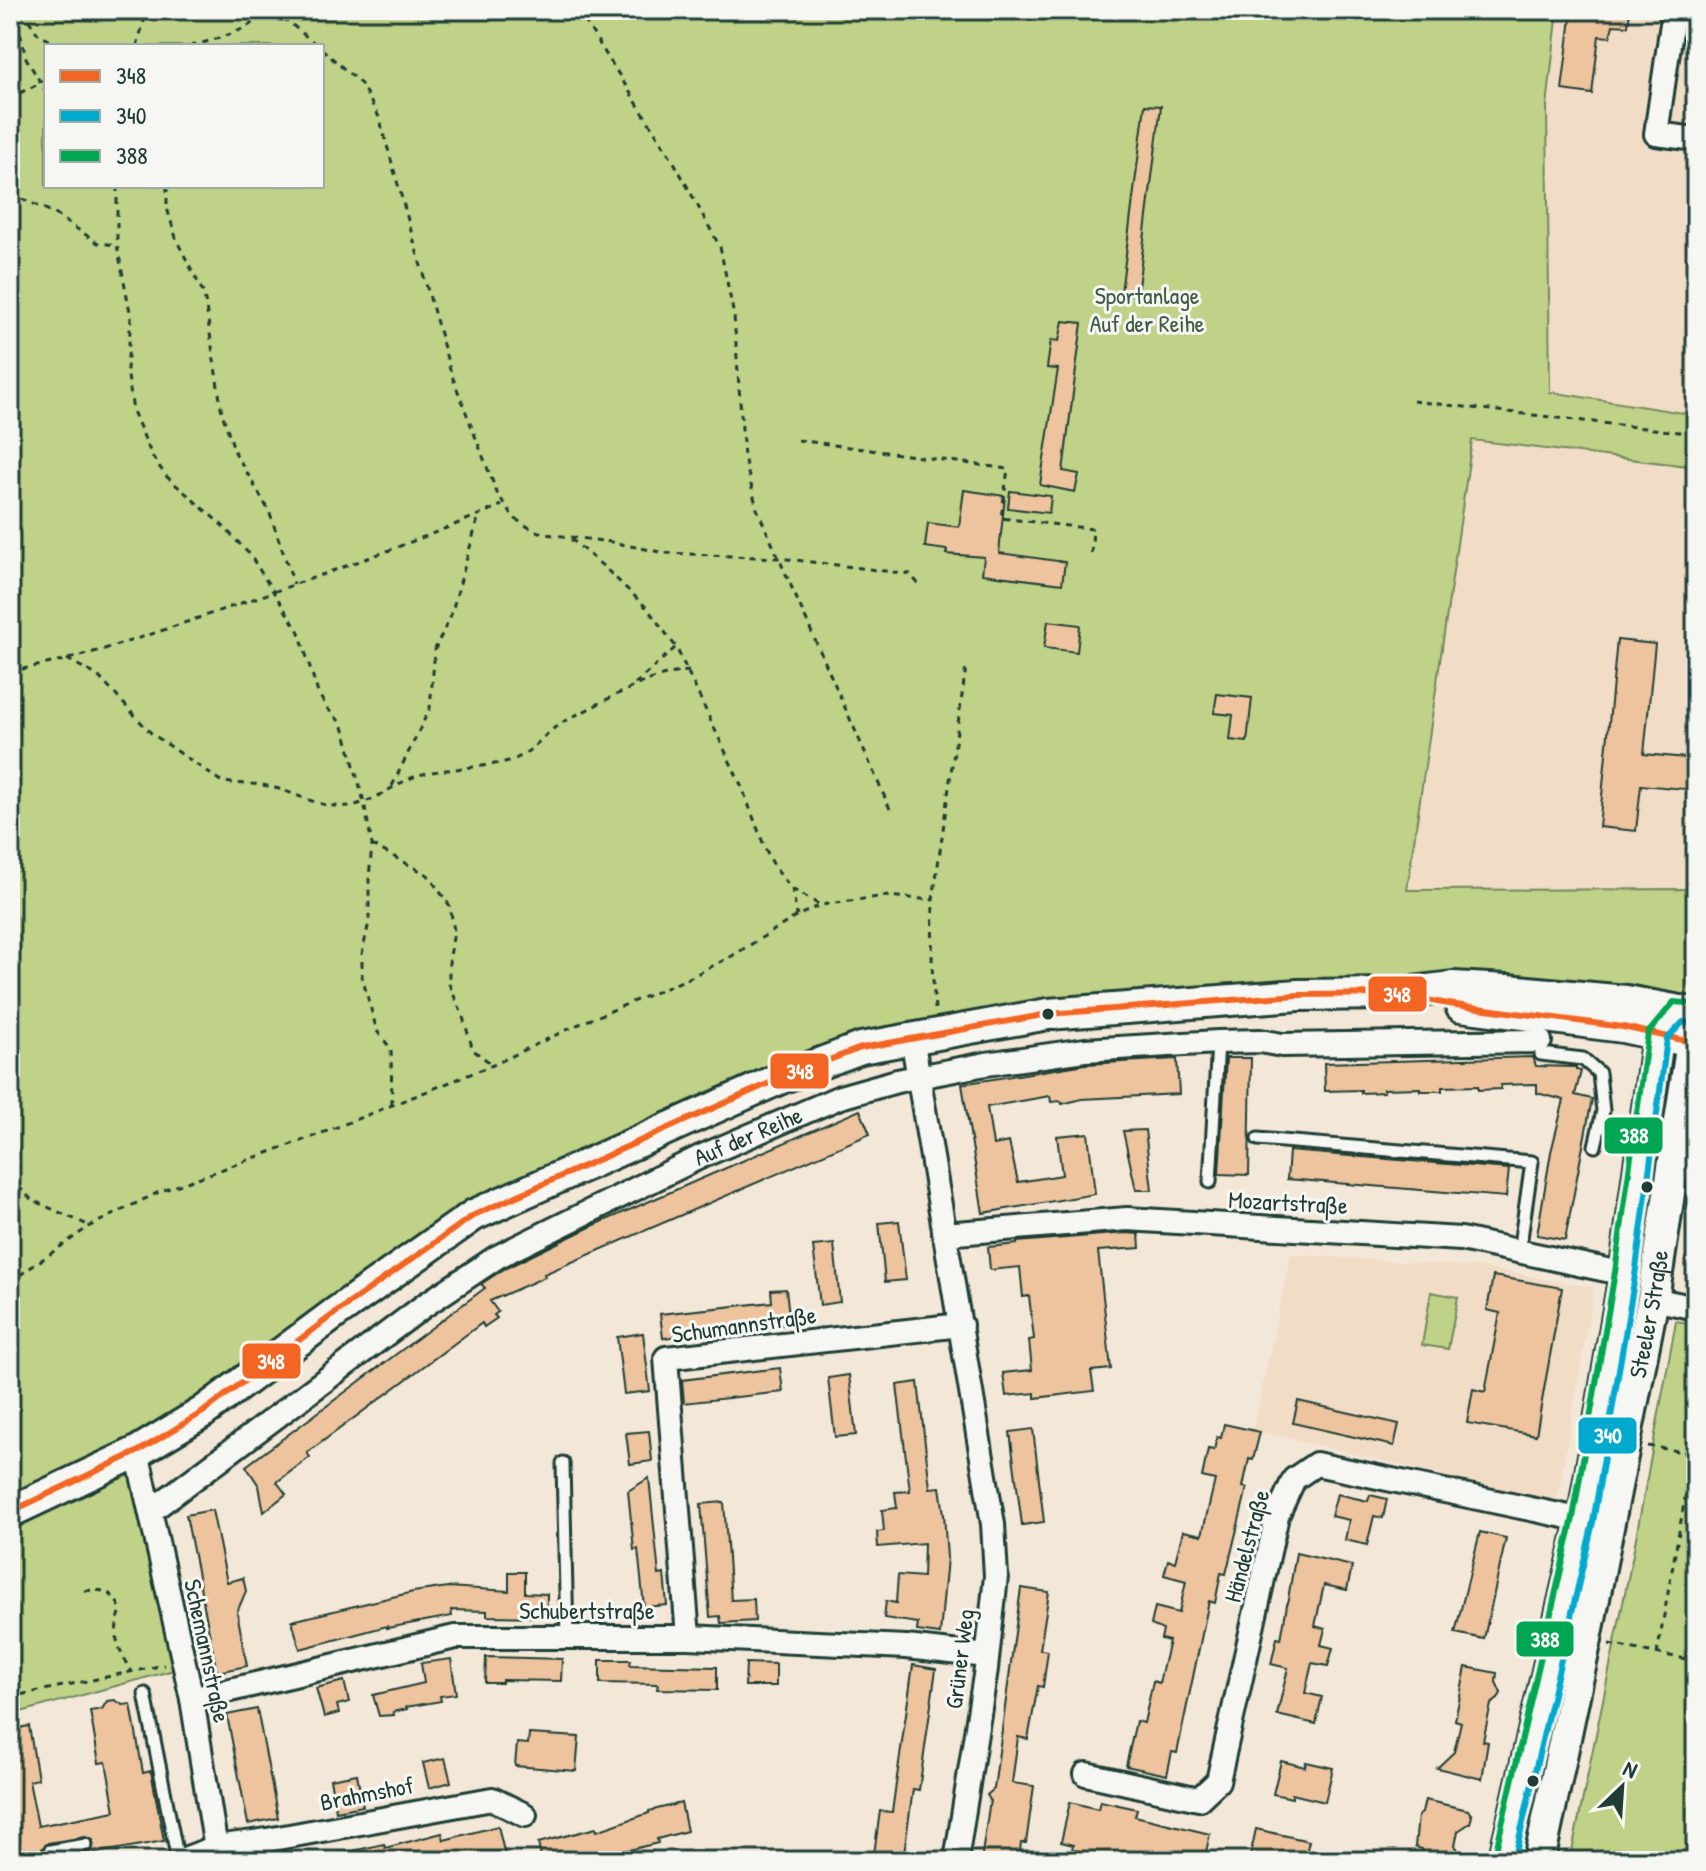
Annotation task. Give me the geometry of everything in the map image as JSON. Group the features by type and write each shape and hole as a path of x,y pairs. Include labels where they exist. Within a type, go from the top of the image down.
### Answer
{"main road":[{"name":"Auf der Reihe","path":"10,1512 137,1452 203,1412 474,1215 781,1078 861,1048 1062,1013 1298,995 1396,994 1453,987 1626,1001 1691,1027"},
{"name":"Auf der Reihe","path":"1396,994 1448,1004 1623,1027 1658,1035 1691,1027"},
{"name":"Steeler Straße","path":"1539,1861 1653,1299 1691,1027"},
{"name":"Steeler Straße","path":"1504,1861 1583,1520 1625,1274 1658,1035"}],"street":[{"path":"1674,10 1656,134 1696,139"},
{"name":"Grüner Weg","path":"924,1035 918,1078 993,1524 996,1576 956,1861"},
{"name":"Auf der Reihe","path":"151,1511 425,1305 497,1257 700,1157 840,1097 986,1064 1085,1050 1260,1041 1282,1045 1540,1041"},
{"name":"Mozartstraße","path":"944,1234 1127,1219 1461,1239 1625,1274"},
{"path":"1653,1299 1696,1308"},
{"name":"Schumannstraße","path":"688,1637 666,1358 961,1325"},
{"name":"Schemannstraße","path":"137,1452 192,1699 217,1854"},
{"name":"Händelstraße","path":"1086,1774 1199,1799 1218,1781 1277,1516 1294,1479 1316,1464 1583,1520"},
{"name":"Schubertstraße","path":"192,1699 455,1637 688,1637 906,1647 987,1656"},
{"name":"Brahmshof","path":"178,1861 267,1840 492,1799 525,1815"}],"lane":[{"path":"1540,1041 1541,1054 1583,1059 1599,1073 1603,1111 1595,1146"},
{"path":"1210,1182 1218,1042"},
{"path":"1258,1139 1532,1162 1519,1252"},
{"path":"563,1463 567,1637"},
{"path":"145,1694 178,1861"},
{"path":"49,1861 50,1851 86,1845"}],"path":[{"path":"15,10 26,58 44,90"},
{"path":"22,10 38,34 56,44"},
{"path":"138,44 147,10"},
{"path":"197,44 246,27 261,19 268,10"},
{"path":"274,10 315,44"},
{"path":"578,10 674,162 720,247 734,316 744,457 757,509 890,809"},
{"path":"212,44 217,37"},
{"path":"324,52 361,84 379,117 451,373 503,505 523,525 569,538 611,542 665,553 779,558 910,574 921,587"},
{"path":"10,100 40,85 44,80"},
{"path":"117,188 117,245 131,317 127,369 133,411 152,456 166,476 240,543 299,632 318,693 342,724 364,802 372,845 369,922 362,954 362,977 377,1031 391,1049 392,1105"},
{"path":"167,188 167,208 177,241 204,294 222,413 235,452 269,511 294,584"},
{"path":"10,198 20,198 52,212 98,243 117,245"},
{"path":"1413,401 1696,434"},
{"path":"798,440 1008,469 1001,518 1093,529 1091,557"},
{"path":"10,671 67,659 272,592 374,557 503,505"},
{"path":"392,786 430,708 435,649 451,615 479,515"},
{"path":"569,538 647,608 676,647 741,785 775,868 792,889 821,905"},
{"path":"632,686 676,647"},
{"path":"67,659 98,676 151,733 219,780 231,784 266,786 328,806 364,802 392,786 423,774 516,759 558,725 632,686 670,673 689,671"},
{"path":"924,1035 932,965 933,900 966,667"},
{"path":"372,845 428,875 450,906 454,931 449,984 473,1050 493,1065"},
{"path":"792,889 797,916"},
{"path":"10,1282 90,1226 159,1192 317,1135 493,1065 577,1025 687,979 821,905 885,896 933,900"},
{"path":"10,1178 32,1200 90,1226"},
{"path":"1657,1654 1696,1437"},
{"path":"1625,1442 1694,1454"},
{"path":"85,1591 101,1588 115,1597 121,1610 116,1623 115,1643 132,1672"},
{"path":"1586,1639 1696,1661"},
{"path":"10,1697 184,1660"}],"shaded area":[{"path":"1558,10 1696,10 1696,415 1550,392 1547,106"},
{"path":"1472,440 1696,467 1696,889 1407,891"},
{"path":"1291,1254 1487,1268 1594,1288 1557,1502 1253,1430"}],"green space":[{"name":"Sportanlage Auf der Reihe","path":"10,10 1558,10 1547,106 1550,392 1696,415 1696,467 1472,440 1407,890 1696,889 1696,1011 1506,987 973,1021 547,1177 137,1452 185,1667 10,1715"},
{"path":"1431,1292 1458,1297 1448,1349 1422,1345"},
{"path":"1676,1321 1696,1324 1696,1861 1570,1861 1633,1554"}],"building":[{"path":"1572,10 1630,10 1628,26 1613,25 1610,37 1599,36 1592,94 1562,90"},
{"path":"1145,105 1161,106 1137,295 1121,293"},
{"path":"1063,321 1082,323 1063,471 1079,474 1075,492 1040,485 1058,369 1047,368 1051,340 1059,341"},
{"path":"964,490 1005,496 999,553 1065,562 1062,584 982,574 984,557 946,554 947,550 925,547 928,523 959,527"},
{"path":"1010,491 1051,496 1049,513 1008,508"},
{"path":"1048,621 1080,625 1077,652 1044,648"},
{"path":"1617,640 1655,644 1644,754 1696,759 1696,790 1641,785 1636,831 1599,827"},
{"path":"1217,694 1252,698 1247,742 1230,740 1233,715 1214,713"},
{"path":"1533,1057 1536,1066 1576,1067 1581,1071 1575,1095 1592,1099 1565,1240 1537,1235 1551,1152 1564,1100 1537,1093 1537,1084 1501,1085 1501,1089 1478,1090 1478,1086 1442,1087 1442,1091 1420,1091 1420,1088 1361,1093 1361,1090 1325,1091 1324,1063"},
{"path":"1226,1058 1251,1058 1249,1175 1219,1174"},
{"path":"1177,1059 1179,1094 1082,1099 1062,1104 1061,1101 1051,1102 1050,1096 987,1107 993,1145 1009,1142 1018,1182 1062,1175 1057,1136 1088,1133 1095,1194 983,1213 962,1084 1086,1064"},
{"path":"860,1110 870,1134 544,1274 545,1277 490,1301 498,1312 494,1315 497,1318 484,1327 482,1323 307,1453 310,1457 277,1482 286,1494 264,1512 259,1486 246,1466 485,1288 481,1284 504,1269 590,1227"},
{"path":"1145,1130 1152,1190 1136,1190 1123,1131"},
{"path":"1289,1151 1509,1169 1506,1197 1287,1179"},
{"path":"899,1221 906,1280 885,1282 879,1223"},
{"path":"1139,1234 1140,1248 1098,1251 1111,1369 1091,1371 1094,1391 1035,1398 1035,1393 1006,1396 1003,1373 1032,1370 1029,1340 1034,1339 1029,1296 1023,1297 1020,1267 990,1270 988,1247"},
{"path":"834,1244 840,1302 820,1305 813,1246"},
{"path":"1493,1276 1562,1288 1536,1435 1467,1423 1473,1389 1485,1392 1500,1313 1487,1310"},
{"path":"786,1289 790,1324 663,1338 660,1314 772,1302 771,1290"},
{"path":"643,1333 650,1391 624,1394 617,1337"},
{"path":"780,1368 783,1392 684,1403 682,1380"},
{"path":"849,1375 856,1435 835,1437 828,1378"},
{"path":"918,1382 930,1488 940,1487 944,1514 947,1558 940,1634 917,1631 918,1623 884,1618 886,1601 896,1603 898,1575 923,1577 924,1543 878,1547 877,1532 884,1531 882,1510 897,1508 895,1492 910,1491 897,1385"},
{"path":"1298,1401 1399,1424 1394,1446 1293,1423"},
{"path":"1224,1424 1260,1432 1253,1460 1249,1459 1243,1487 1247,1488 1226,1574 1221,1573 1215,1603 1209,1601 1177,1753 1172,1752 1167,1775 1126,1766 1136,1721 1144,1723 1153,1681 1159,1683 1169,1641 1161,1639 1163,1630 1151,1625 1155,1607 1179,1613 1186,1581 1164,1575 1168,1560 1175,1562 1183,1531 1202,1535 1215,1480 1202,1477 1208,1449 1214,1450"},
{"path":"1033,1429 1044,1522 1022,1525 1010,1432"},
{"path":"649,1431 652,1461 630,1464 626,1433"},
{"path":"649,1478 659,1575 664,1574 667,1605 644,1607 628,1491"},
{"path":"1337,1494 1368,1501 1370,1495 1387,1499 1383,1518 1374,1516 1367,1545 1345,1540 1349,1520 1331,1516"},
{"path":"724,1502 731,1600 754,1599 755,1621 721,1623 720,1616 710,1617 701,1504"},
{"path":"212,1510 227,1582 243,1578 246,1591 237,1612 247,1666 217,1672 186,1515"},
{"path":"1480,1532 1506,1538 1484,1639 1455,1633"},
{"path":"1296,1553 1352,1566 1347,1590 1324,1585 1315,1626 1325,1629 1321,1645 1333,1648 1328,1666 1312,1663 1305,1693 1322,1697 1316,1724 1277,1715 1288,1668 1271,1664 1277,1638 1281,1639"},
{"path":"509,1572 525,1572 525,1593 547,1594 547,1617 487,1616 487,1611 451,1610 452,1616 387,1626 300,1649 292,1621 413,1592 448,1587 509,1591"},
{"path":"1021,1588 1049,1592 1040,1650 1048,1651 1043,1687 1038,1686 1028,1739 1018,1737 1012,1783 1034,1786 1026,1843 1021,1843 1019,1861 981,1861 990,1800 987,1795 994,1789"},
{"path":"486,1657 562,1659 561,1681 502,1680 502,1683 485,1683"},
{"path":"451,1659 456,1694 440,1696 441,1701 406,1707 393,1712 394,1715 379,1716 373,1695 424,1683 421,1663"},
{"path":"600,1660 631,1660 630,1665 717,1667 717,1690 657,1689 658,1684 600,1683"},
{"path":"746,1663 776,1664 776,1686 745,1686"},
{"path":"913,1665 936,1669 919,1790 913,1789 903,1861 873,1861 880,1811 892,1812"},
{"path":"1466,1667 1497,1673 1496,1682 1501,1693 1491,1704 1483,1741 1488,1742 1482,1779 1437,1768 1454,1752 1461,1722 1455,1720"},
{"path":"344,1681 349,1702 337,1705 339,1713 324,1717 316,1688"},
{"path":"115,1700 123,1705 131,1704 143,1773 151,1771 164,1841 96,1853 98,1861 58,1861 58,1858 92,1851 93,1840 85,1837 48,1843 42,1849 41,1861 26,1861 24,1851 18,1852 10,1813 10,1730 29,1726 38,1779 29,1781 38,1826 115,1811 106,1762 99,1763 90,1711 102,1709 107,1701"},
{"path":"257,1709 278,1818 248,1824 227,1715"},
{"path":"529,1734 579,1737 576,1771 515,1766 517,1743 528,1744"},
{"path":"445,1758 451,1782 429,1788 423,1763"},
{"path":"1281,1761 1305,1767 1306,1762 1333,1768 1325,1802 1292,1794 1292,1798 1273,1794"},
{"path":"357,1774 363,1806 336,1811 330,1779"},
{"path":"1425,1800 1468,1810 1472,1816 1470,1823 1458,1831 1455,1845 1463,1858 1424,1853 1415,1847 1418,1816 1422,1813"},
{"path":"1100,1801 1137,1809 1135,1816 1210,1834 1204,1861 1119,1861 1072,1850 1073,1845 1061,1842 1070,1802 1098,1809"},
{"path":"681,1803 687,1831 657,1839 658,1843 584,1857 593,1861 542,1861 538,1843 596,1828 597,1831 649,1811"},
{"path":"498,1826 505,1856 486,1861 336,1861 335,1855 384,1844 385,1848 442,1833 444,1840"},
{"path":"1256,1829 1309,1841 1304,1861 1249,1861"}],"transit line":[{"name":"348","path":"10,1512 137,1452 203,1412 474,1215 781,1078 861,1048 1048,1014 1298,995 1396,994 1448,1004 1623,1027 1696,1043"},
{"name":"388","path":"1494,1859 1573,1518 1615,1272 1648,1033 1674,1002 1696,1004"},
{"name":"340","path":"1514,1861 1593,1522 1635,1276 1667,1039 1683,1022 1694,1024"}]}
